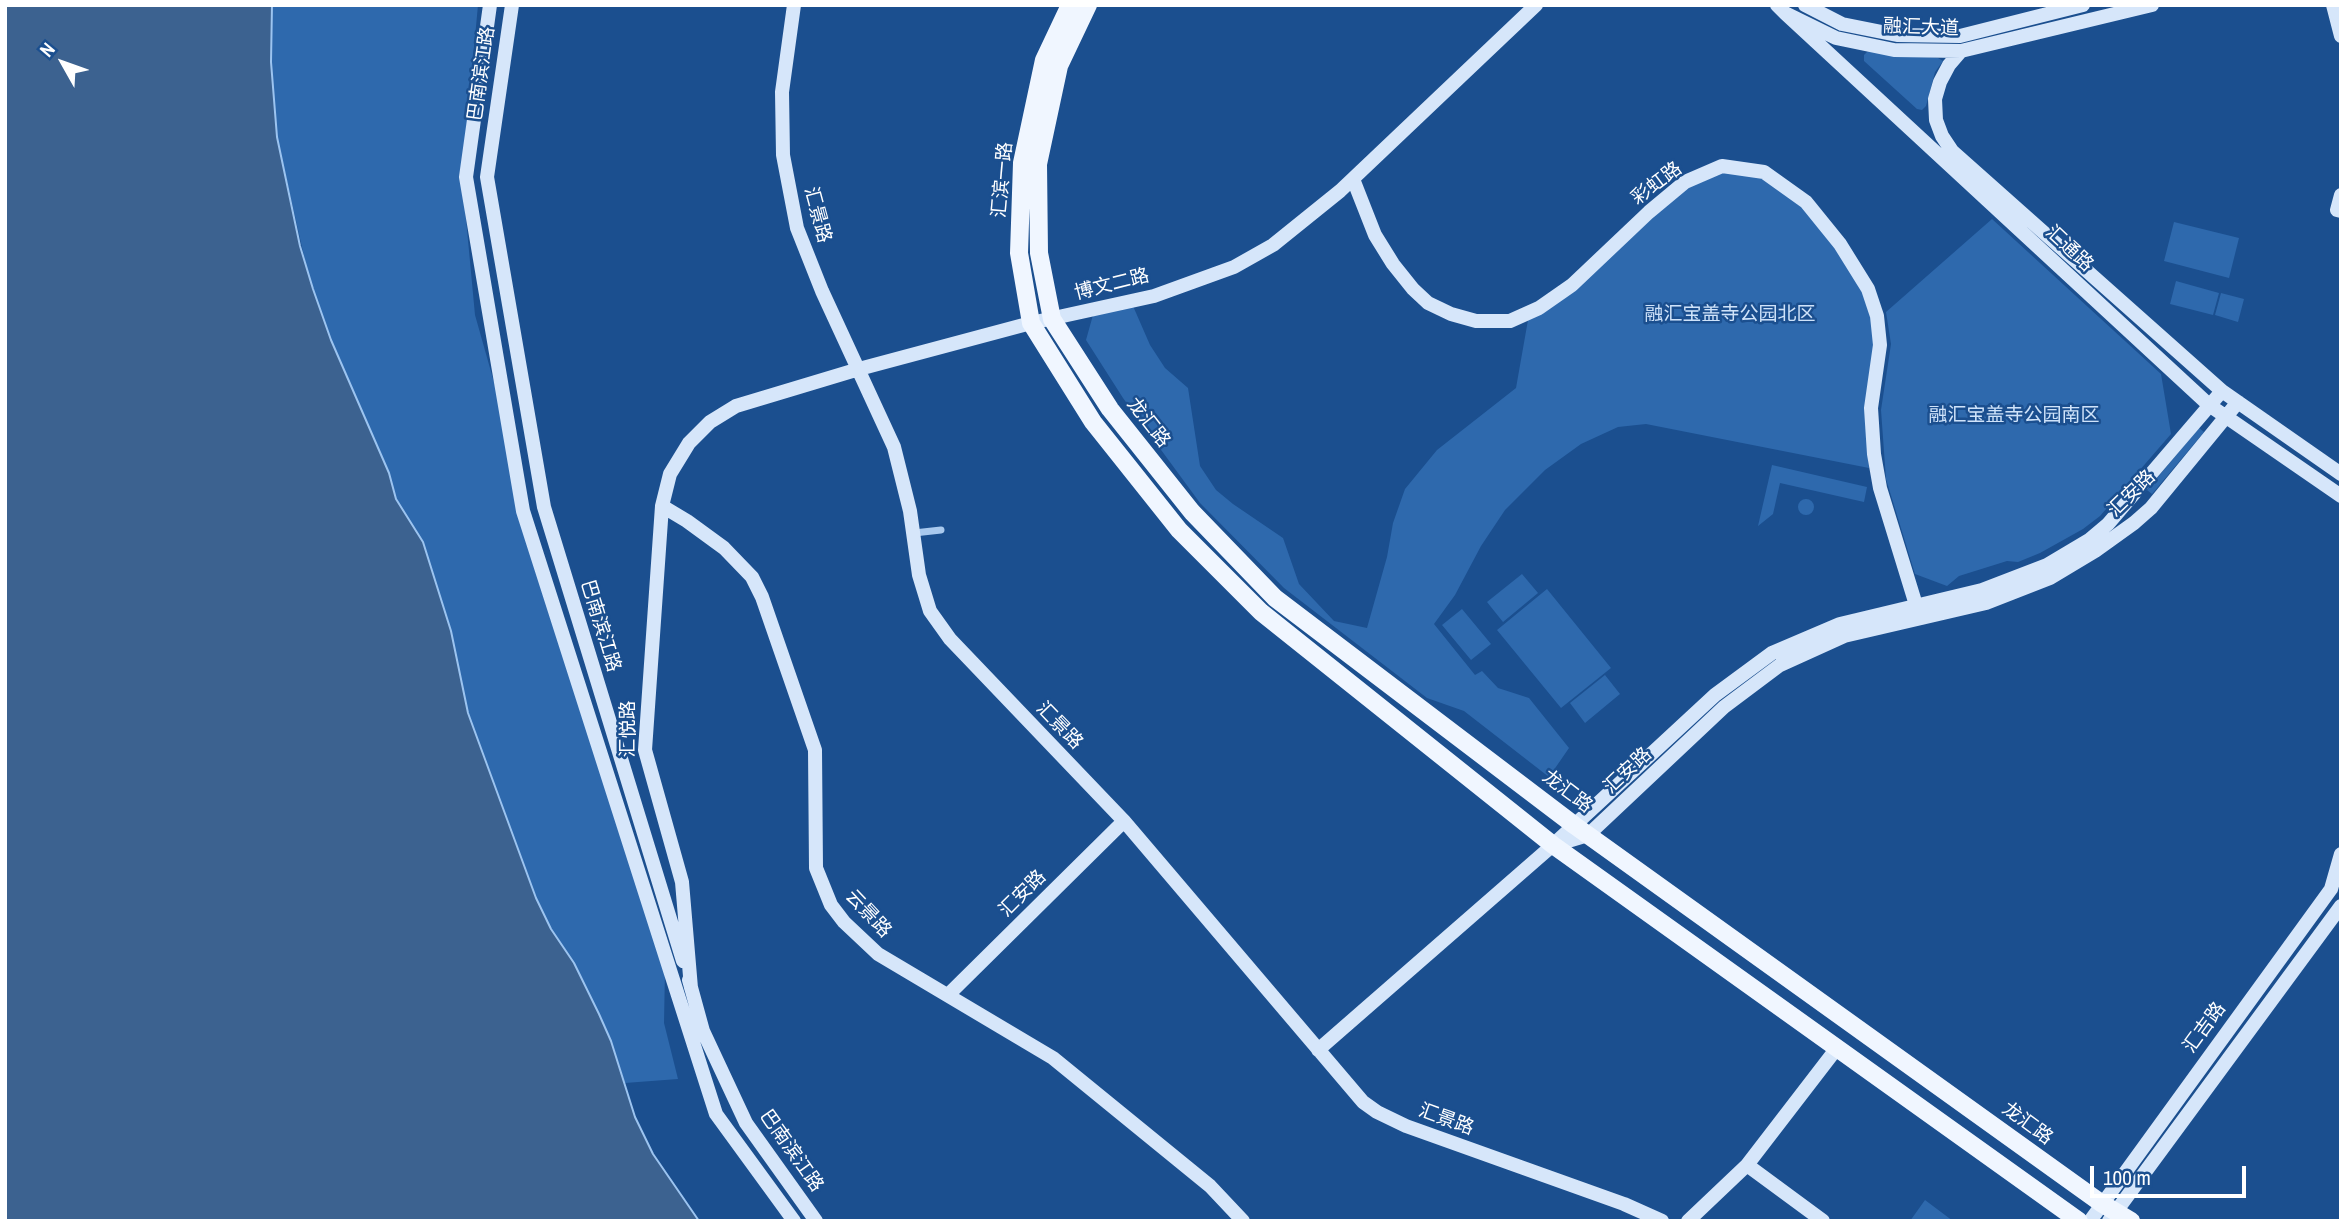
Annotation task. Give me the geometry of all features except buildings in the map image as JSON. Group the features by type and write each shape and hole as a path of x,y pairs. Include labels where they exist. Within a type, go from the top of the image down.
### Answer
{"main road":[{"name":"汇滨一路","path":"1031,323 1019,253 1022,163 1044,60 1070,5"},
{"name":"汇滨一路","path":"1052,319 1039,253 1038,164 1059,66 1088,5"},
{"name":"龙汇路","path":"1052,319 1110,409 1192,512 1275,597 1581,830 2114,1214"},
{"path":"1031,323 1093,422 1188,539 1261,612 1553,845 2079,1221"}],"street":[{"name":"巴南滨江路","path":"491,5 466,177 523,511 716,1114 794,1221"},
{"name":"巴南滨江路","path":"512,5 487,177 544,508 703,1031 746,1123 817,1221"},
{"name":"汇景路","path":"794,5 782,92 783,155 797,228 822,290 894,447 913,533 919,575 930,611 950,639 1124,821 1363,1102 1392,1120 1624,1204 1662,1221"},
{"name":"博文二路","path":"662,506 670,474 689,443 710,422 736,406 859,369 1031,323 1154,296 1234,267 1273,245 1353,179 1536,5"},
{"name":"融汇大道","path":"1804,5 1842,24 1897,35 1960,36 2083,5"},
{"name":"融汇大道","path":"1781,9 1836,38 1894,50 1961,51 2152,5"},
{"path":"2333,5 2341,36"},
{"name":"汇通路","path":"1781,9 2210,405 2341,496"},
{"name":"汇通路","path":"1961,51 1949,65 1935,99 1936,120 1952,151 2222,391 2341,474"},
{"name":"彩虹路","path":"1353,179 1375,235 1413,289 1428,303 1451,314 1476,321 1510,321 1539,308 1572,285 1685,182 1722,166 1764,172 1806,202 1840,244 1868,289 1877,316 1880,345 1871,408 1874,454 1880,488 1918,613"},
{"path":"2339,210 2341,195"},
{"name":"汇安路","path":"1318,1050 1553,845 1581,830 1724,707 1780,665 1844,636 1918,613 2047,565 2089,540 2117,514 2222,391"},
{"name":"汇安路","path":"1918,613 1986,603 2050,578 2095,551 2151,508 2238,402"},
{"name":"汇悦路","path":"662,506 645,750 682,882 691,988"},
{"name":"云景路","path":"662,506 688,521 724,548 752,577 762,597 815,750 816,868 831,905 859,938 878,954 1053,1058 1210,1186 1243,1221"},
{"path":"913,533 941,530"},
{"name":"汇安路","path":"949,994 1124,821"},
{"name":"汇吉路","path":"2114,1214 2331,889 2341,854"},
{"name":"汇吉路","path":"2090,1221 2114,1214 2341,906"},
{"path":"1688,1221 1747,1165 1837,1048"},
{"path":"1747,1165 1823,1221"}],"green space":[{"path":"272,5 478,5 462,176 475,315 665,970 664,1023 678,1079 625,1083 599,1014 574,963 551,929 536,898 484,761 468,713 451,631 423,542 396,499 389,473 331,340 309,278 277,137 271,62"},
{"path":"1868,51 1938,58 1943,61 1935,72 1926,106 1922,110 1917,109 1864,61 1864,55"},
{"name":"融汇宝盖寺公园北区","path":"1721,172 1762,177 1802,205 1835,246 1862,290 1872,316 1874,344 1865,408 1869,468 1646,424 1618,427 1581,444 1545,470 1505,510 1481,546 1455,595 1434,624 1475,675 1482,671 1498,688 1529,698 1569,748 1549,777 1464,711 1427,698 1284,588 1200,503 1123,398 1086,340 1093,315 1133,306 1150,345 1165,368 1188,388 1200,466 1216,490 1283,538 1299,584 1334,621 1367,628 1387,557 1393,523 1405,489 1437,450 1516,388 1528,320 1612,254 1687,187"},
{"name":"融汇宝盖寺公园南区","path":"1992,219 2161,374 2171,434 2100,516 2083,529 2040,553 2018,562 2007,561 1959,576 1947,586 1915,574 1886,479 1881,410 1891,344 1886,312"},
{"path":"2174,222 2239,238 2229,278 2164,261"},
{"path":"2176,281 2219,293 2213,315 2170,304"},
{"path":"2221,293 2244,299 2238,322 2215,315"},
{"path":"2199,428 2204,432 2152,494 2147,490"},
{"path":"1772,465 1867,487 1864,502 1780,483 1773,514 1758,526"},
{"path":"1806,499 1812,501 1812,513 1806,515 1800,513 1798,507 1800,501"},
{"path":"1522,574 1538,593 1503,622 1487,602"},
{"path":"1547,589 1611,668 1561,708 1497,630"},
{"path":"1462,609 1491,644 1471,660 1442,625"},
{"path":"1605,675 1620,694 1585,723 1570,703"},
{"path":"1925,1200 1953,1221 1910,1221"}],"shaded area":[{"path":"5,5 272,5 271,62 277,137 300,246 313,289 331,340 389,473 396,499 423,542 451,631 468,713 536,898 551,929 574,963 599,1014 611,1041 635,1117 653,1154 699,1221 5,1221"}]}
